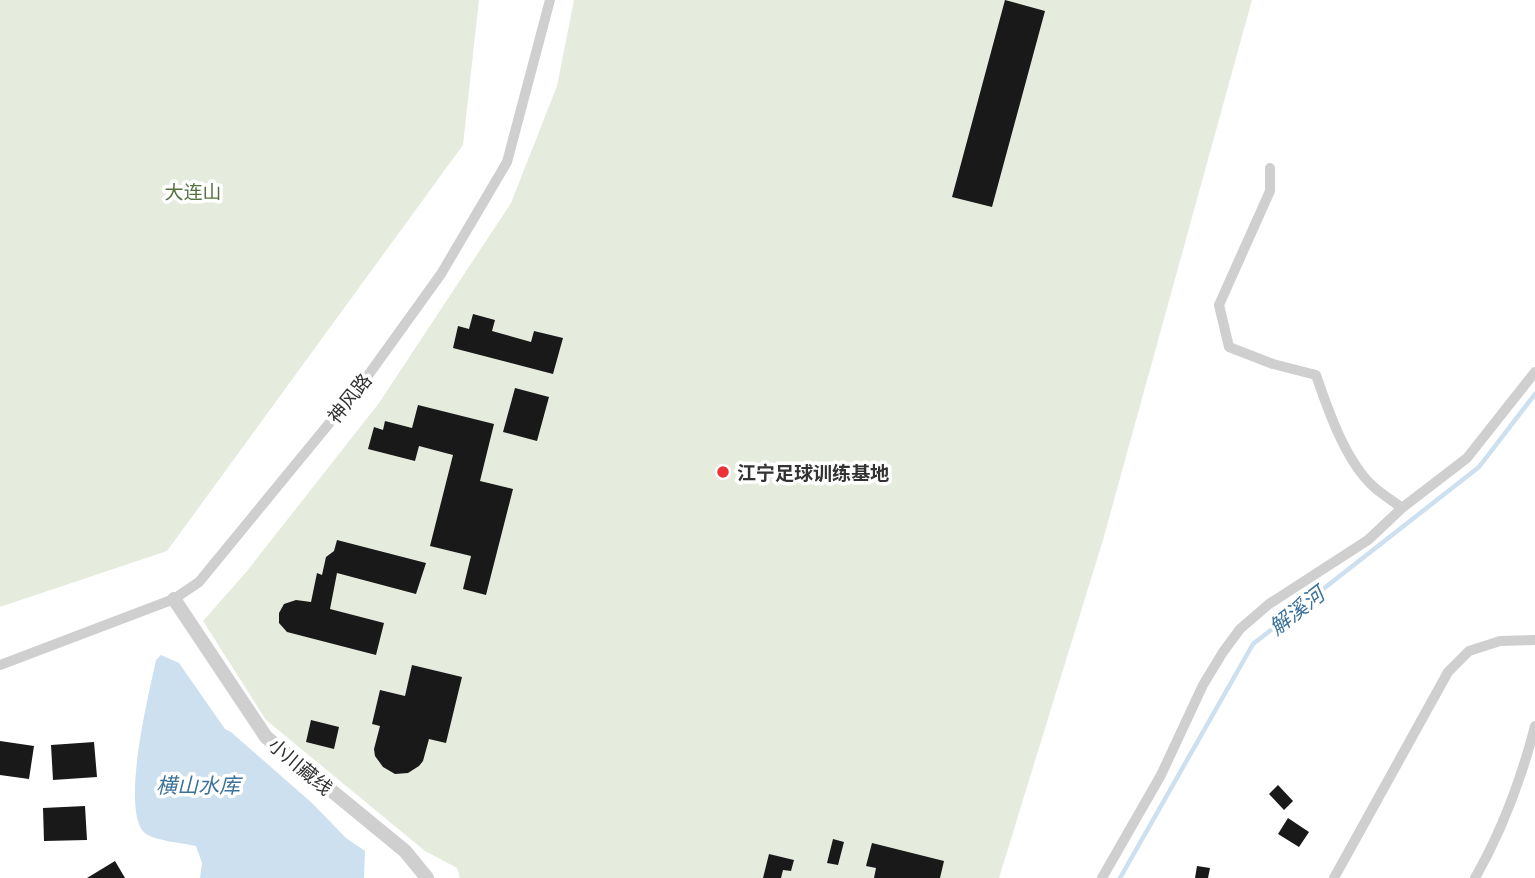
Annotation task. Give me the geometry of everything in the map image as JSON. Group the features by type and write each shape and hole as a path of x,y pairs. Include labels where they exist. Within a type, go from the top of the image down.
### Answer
{"street":[{"name":"神风路","path":"0,664 174,599 199,582 364,381 441,274 507,162 550,0"},
{"path":"1270,168 1270,191 1219,305 1229,347 1273,364 1316,375 1326,406 1349,455 1373,486 1402,508"},
{"path":"1102,878 1161,775 1203,685 1240,629 1269,604 1368,540 1402,508 1466,458 1535,372"},
{"name":"小川藏线","path":"174,599 266,737 404,851 427,878"},
{"path":"1334,878 1448,672 1469,651 1500,641 1535,640"},
{"path":"1475,878 1513,802 1535,726"}],"green space":[{"name":"大连山","path":"0,0 479,0 463,145 167,551 0,607"},
{"name":"江宁足球训练基地","path":"574,0 1252,0 1103,540 999,878 460,878 457,868 425,851 266,720 203,621 247,571 379,403 511,203 557,86"}],"water":[{"name":"横山水库","path":"161,655 179,663 225,729 312,803 346,838 365,851 364,878 200,878 202,863 196,846 148,835 139,824 135,805 135,781 148,698 156,660"}],"building":[{"path":"1005,0 1045,11 992,207 952,197"},
{"path":"473,314 495,320 492,331 531,342 534,331 563,338 553,374 453,348 458,326 469,329"},
{"path":"515,388 549,397 537,441 503,432"},
{"path":"418,405 494,424 480,481 513,489 486,595 463,589 471,556 430,546 453,455 419,446 415,461 368,449 374,427 383,430 385,421 412,428"},
{"path":"337,540 426,563 416,594 337,573 330,609 384,623 376,655 287,632 279,623 279,613 284,604 296,600 311,602 317,573 322,575 326,557 334,551"},
{"path":"412,665 462,677 446,743 429,739 419,766 408,773 395,774 383,767 375,756 374,749 380,726 372,724 380,690 405,696"},
{"path":"311,720 339,727 334,749 306,742"},
{"path":"0,741 34,746 29,779 0,775"},
{"path":"94,742 97,777 53,780 51,745"},
{"path":"1278,785 1293,801 1284,810 1269,794"},
{"path":"85,806 87,840 44,841 43,808"},
{"path":"1288,818 1309,832 1299,847 1278,834"},
{"path":"833,839 844,842 838,865 827,863"},
{"path":"872,843 944,861 940,878 874,878 876,868 866,866"},
{"path":"769,854 794,860 791,871 783,870 781,878 763,878"},
{"path":"115,861 125,878 87,878"},
{"path":"1197,866 1210,868 1208,878 1195,878"}],"waterway":[{"name":"解溪河","path":"1120,878 1253,644 1479,467 1535,394"}],"place":[{"name":"江宁足球训练基地","path":"723,472"}]}
